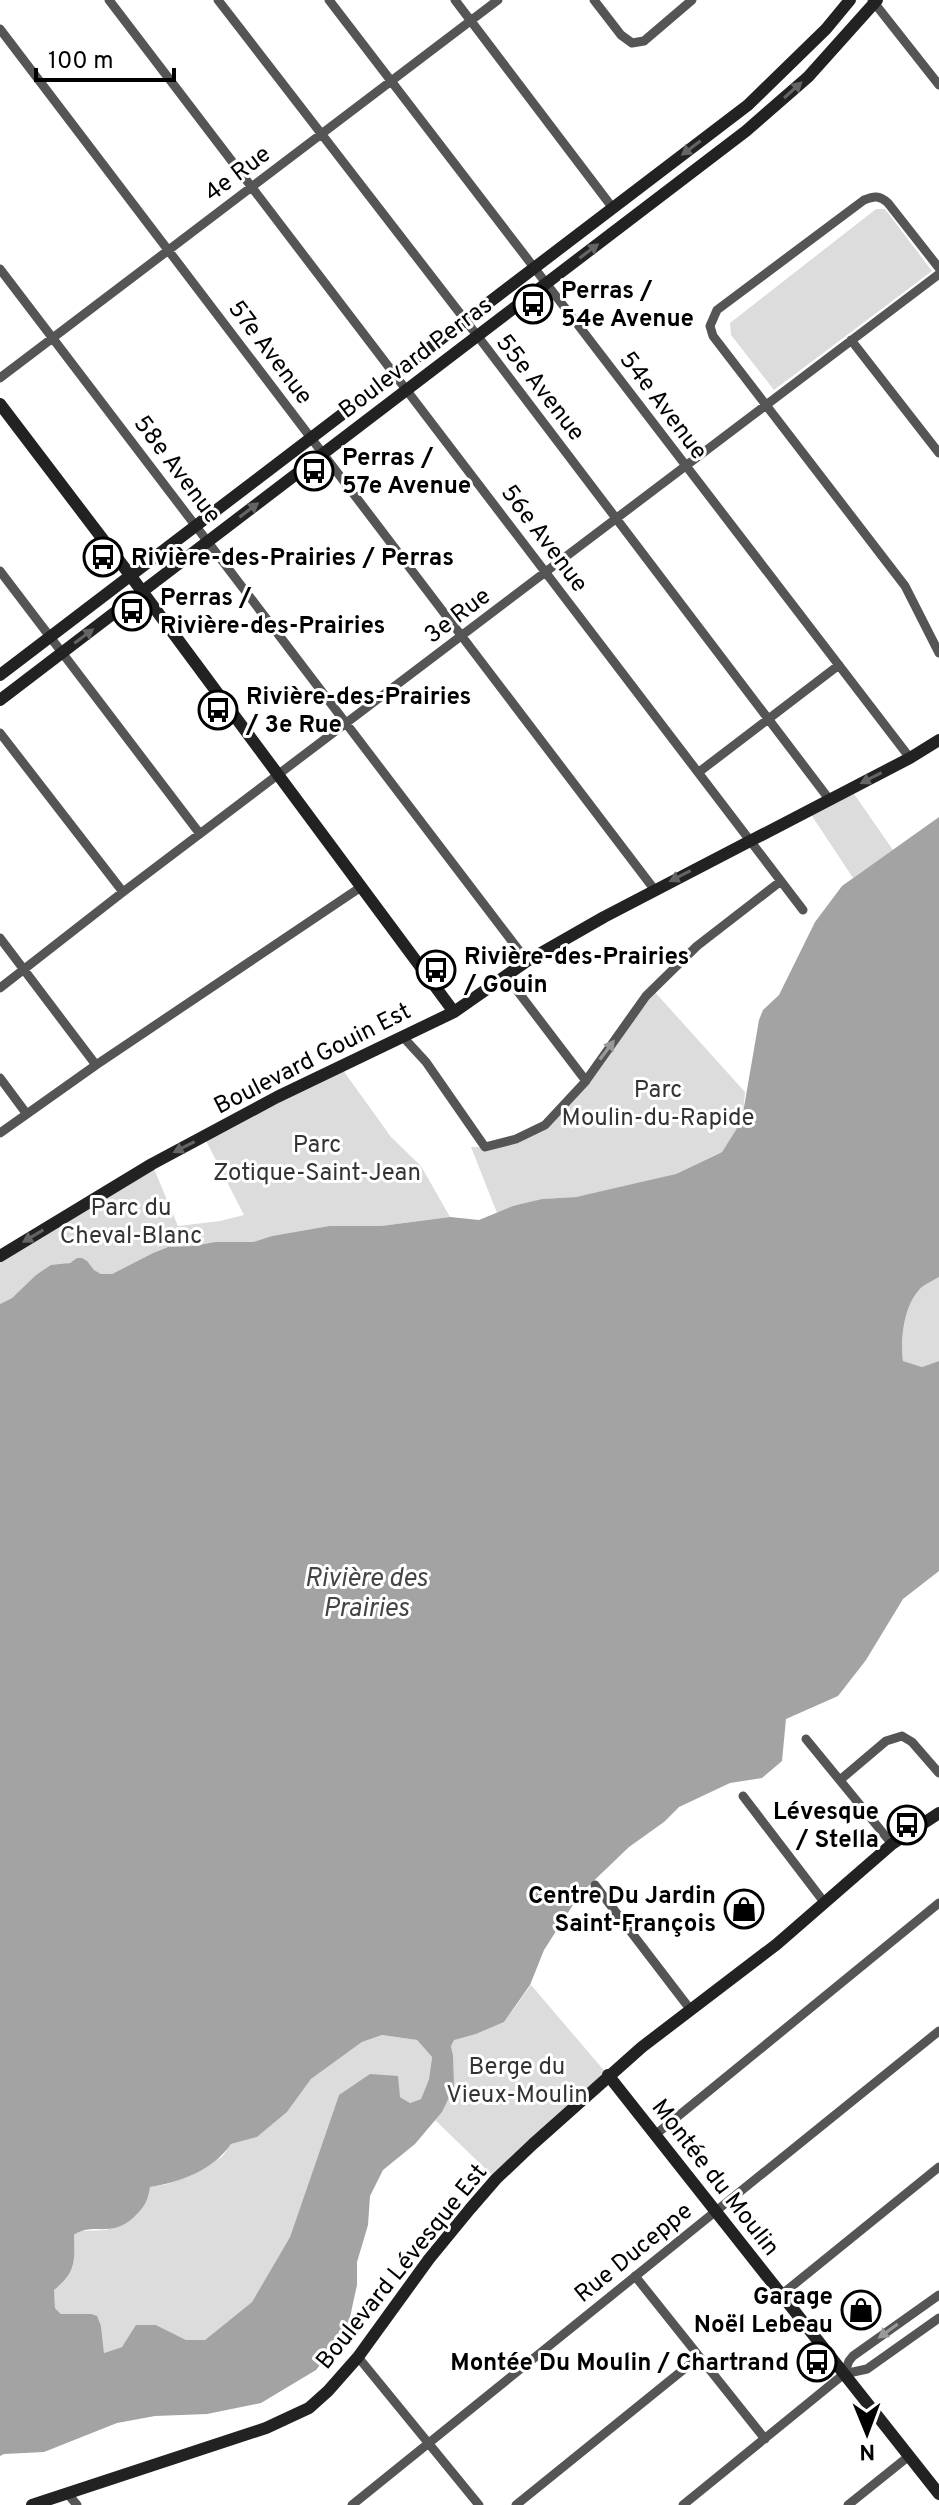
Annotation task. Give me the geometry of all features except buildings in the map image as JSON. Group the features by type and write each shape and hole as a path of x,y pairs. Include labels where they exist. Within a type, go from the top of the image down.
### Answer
{"street":[{"name":"56e Avenue","path":"109,0 803,910"},
{"name":"55e Avenue","path":"218,0 829,799"},
{"name":"54e Avenue","path":"329,0 910,758"},
{"path":"455,0 612,207"},
{"name":"4e Rue","path":"0,378 498,0"},
{"path":"594,0 621,35 632,43 644,41 692,0"},
{"name":"Boulevard Perras","path":"0,675 748,105 817,38 850,0"},
{"path":"874,1 939,85"},
{"name":"Boulevard Perras","path":"0,700 766,116 832,52 874,1"},
{"name":"57e Avenue","path":"0,29 654,889"},
{"path":"939,271 888,203 881,197 873,196 717,310 710,326 713,336 905,586 939,653"},
{"name":"58e Avenue","path":"0,269 527,961"},
{"name":"3e Rue","path":"0,988 939,271"},
{"path":"851,340 939,453"},
{"path":"0,404 454,1012"},
{"path":"0,571 200,834"},
{"path":"699,772 839,665"},
{"path":"0,733 123,892"},
{"name":"Boulevard Gouin Est","path":"0,1256 152,1164 277,1097 454,1012 527,961 654,889 910,758 939,740"},
{"path":"403,1037 426,1062 485,1147 536,1131 586,1081 646,996 706,938 781,881"},
{"path":"0,1133 361,887"},
{"path":"0,938 96,1065"},
{"path":"506,976 586,1081"},
{"path":"0,1078 26,1113"},
{"path":"840,1780 886,1741 902,1736 912,1742 939,1773"},
{"path":"806,1739 892,1844"},
{"path":"743,1796 824,1902"},
{"name":"Boulevard Lévesque Est","path":"32,2505 289,2419 319,2400 358,2357 429,2259 496,2179 608,2075 777,1944 892,1844 939,1813"},
{"path":"595,1885 690,2009"},
{"path":"655,2135 939,1903"},
{"name":"Rue Duceppe","path":"352,2505 939,2031"},
{"name":"Montée du Moulin","path":"608,2075 939,2494"},
{"path":"781,2295 939,2167"},
{"path":"635,2276 765,2439"},
{"path":"844,2374 853,2356 939,2295"},
{"path":"683,2505 844,2374 867,2369 939,2318"},
{"path":"358,2357 479,2505"},
{"path":"516,2505 699,2357"},
{"path":"848,2505 909,2456"},
{"path":"67,2493 77,2505"}],"green space":[{"path":"876,209 885,209 932,271 774,390 731,335 730,323"},
{"path":"850,788 893,850 853,878 808,810"},
{"name":"Parc Moulin-du-Rapide","path":"653,990 745,1092 737,1130 722,1152 676,1174 576,1197 542,1199 497,1213 471,1147 485,1147 545,1125"},
{"name":"Parc Zotique-Saint-Jean","path":"340,1066 391,1137 421,1166 450,1217 381,1226 329,1226 253,1242 168,1247 112,1274 101,1274 82,1258 36,1275 12,1298 0,1304 0,1256 152,1164 178,1226 244,1215 204,1137"},
{"path":"939,1277 939,1361 922,1367 903,1361 905,1322 916,1294"},
{"name":"Berge du Vieux-Moulin","path":"531,1985 608,2075 496,2179 435,2120 449,2085 454,2039 504,2022"},
{"path":"382,2035 417,2040 432,2057 429,2079 421,2099 410,2103 400,2097 339,2095 290,2237 252,2302 205,2340 186,2340 156,2325 122,2347 104,2353 101,2326 91,2314 61,2314 55,2308 54,2290 67,2278 73,2266 74,2235 79,2231 107,2230 150,2187 168,2184 222,2157 231,2144 257,2137 287,2112 311,2079 362,2042"}],"water":[{"name":"Rivière des Prairies","path":"939,817 939,1277 922,1287 911,1302 902,1342 903,1361 922,1367 939,1361 939,1571 903,1599 866,1660 838,1696 786,1719 782,1761 762,1778 730,1783 679,1807 629,1847 580,1894 544,1950 530,1985 504,2022 454,2040 451,2046 454,2087 442,2112 415,2144 383,2170 370,2196 368,2225 357,2262 357,2285 347,2331 316,2370 261,2403 207,2414 155,2416 117,2423 44,2452 0,2456 0,1304 12,1298 51,1265 70,1263 77,1258 87,1261 101,1274 112,1274 168,1247 253,1242 329,1226 381,1226 450,1217 479,1220 513,1206 542,1199 576,1197 676,1174 722,1152 743,1113 763,1010 779,995 815,922 842,886","holes":["382,2035 417,2040 432,2057 429,2079 421,2099 410,2103 400,2097 398,2076 370,2074 339,2095 290,2237 252,2302 205,2340 186,2340 156,2325 136,2325 122,2347 104,2353 97,2316 61,2314 55,2308 54,2290 67,2278 73,2266 74,2235 88,2229 119,2227 144,2206 150,2187 173,2182 206,2168 231,2144 257,2137 287,2112 311,2079 362,2042"]}],"place":[{"name":"Perras / 54e Avenue","path":"533,304"},
{"name":"Perras / 57e Avenue","path":"314,471"},
{"name":"Rivière-des-Prairies / Perras","path":"103,557"},
{"name":"Perras / Rivière-des-Prairies","path":"132,611"},
{"name":"Rivière-des-Prairies / 3e Rue","path":"218,710"},
{"name":"Rivière-des-Prairies / Gouin","path":"436,970"},
{"name":"Lévesque / Stella","path":"907,1825"},
{"name":"Centre Du Jardin Saint-François","path":"744,1909"},
{"name":"Garage Noël Lebeau","path":"861,2310"},
{"name":"Montée Du Moulin / Chartrand","path":"817,2362"}],"park label":[{"name":"Parc du Cheval-Blanc","path":"131,1221"}]}
